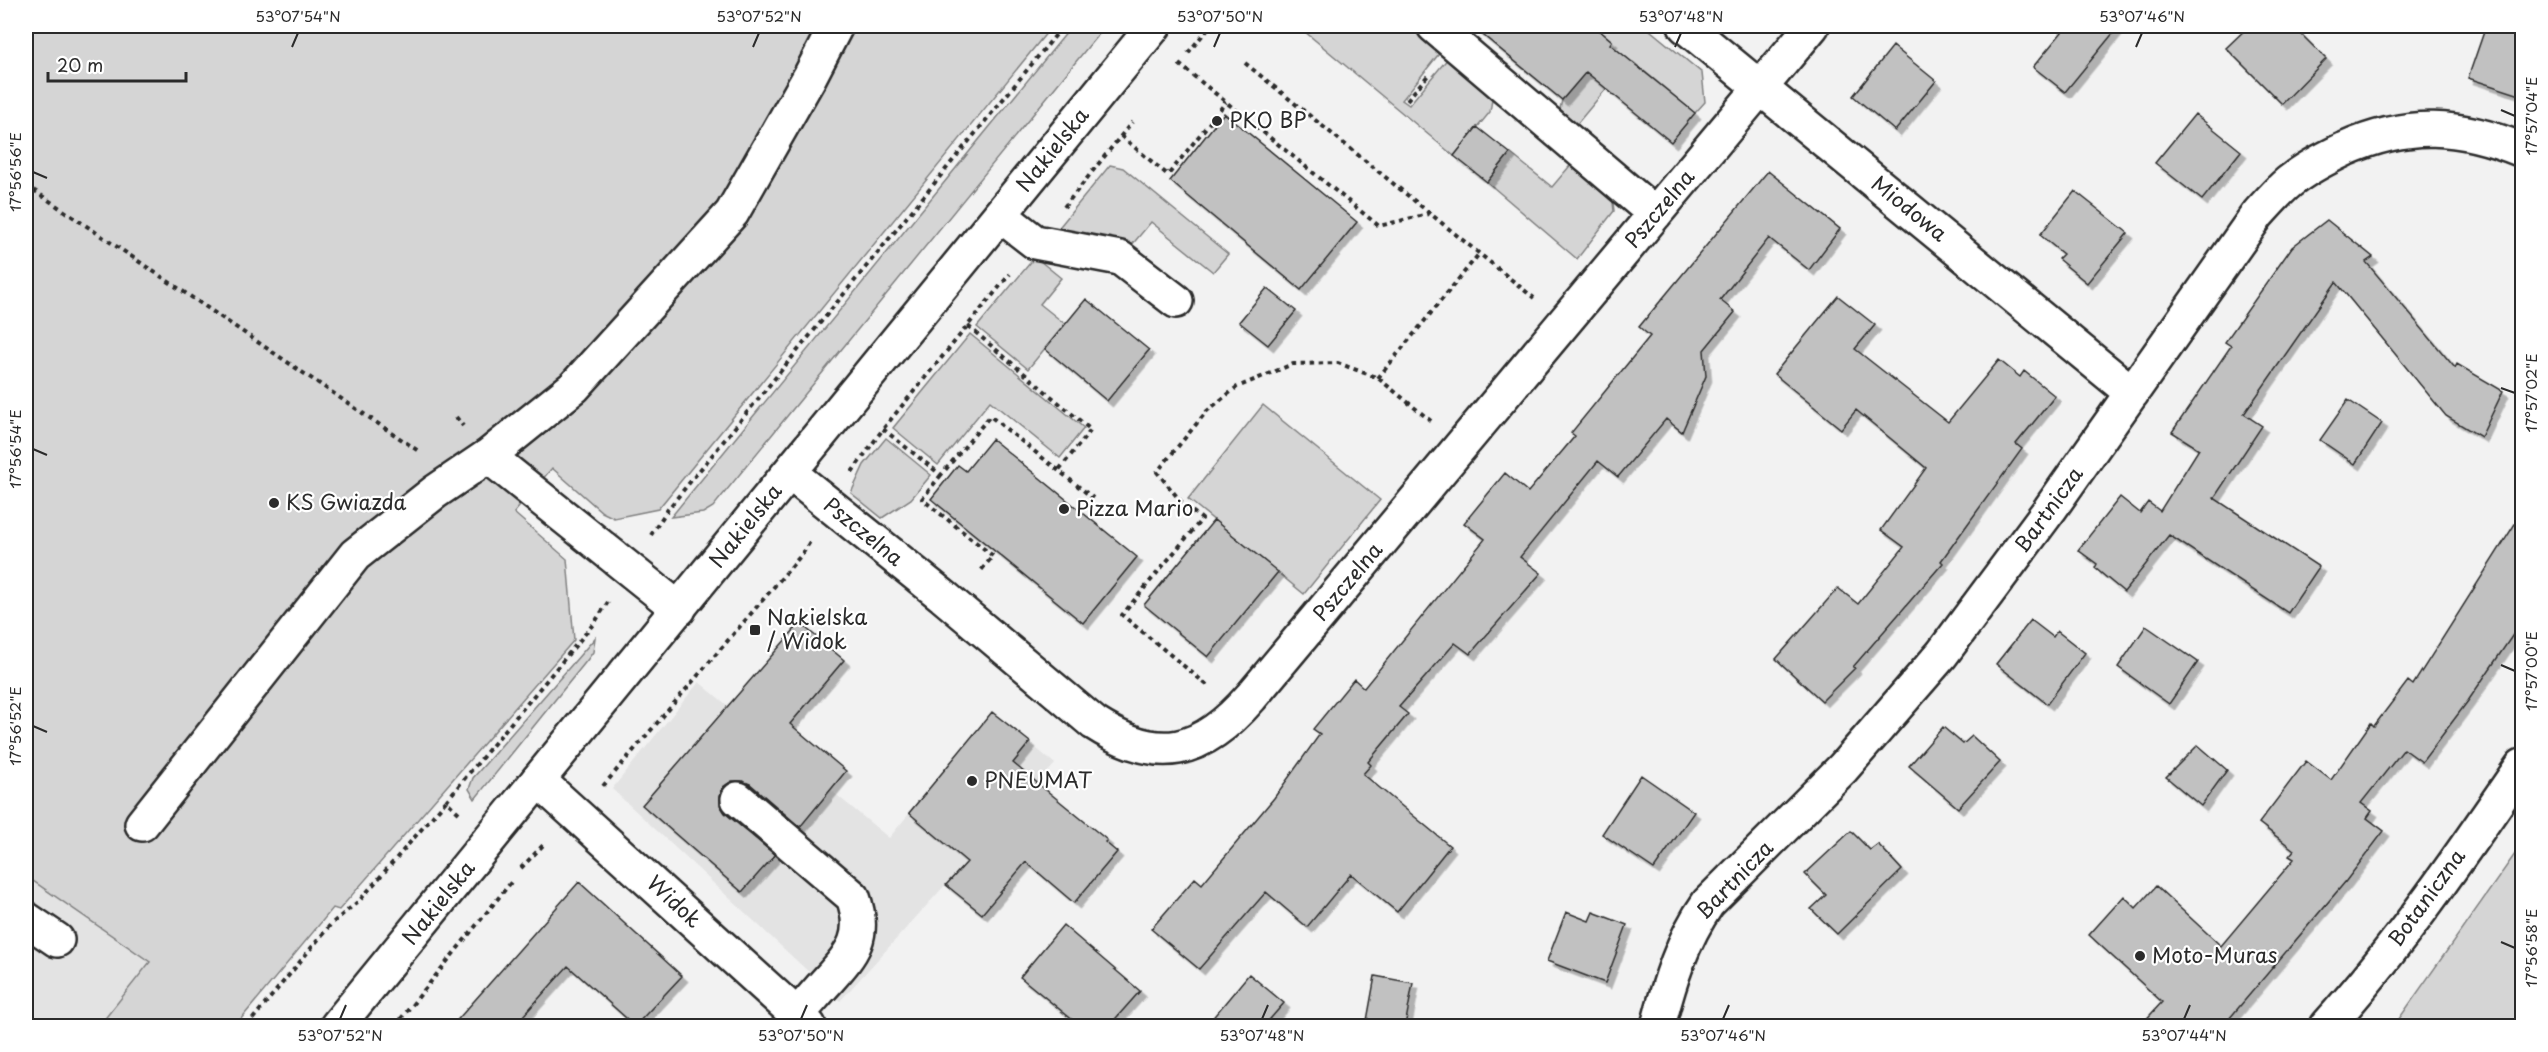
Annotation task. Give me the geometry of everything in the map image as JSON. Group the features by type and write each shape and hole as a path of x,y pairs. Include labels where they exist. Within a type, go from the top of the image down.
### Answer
{"street":[{"path":"142,824 355,555 488,456 574,387 732,213 836,26"},
{"name":"Nakielska","path":"338,1026 1154,26"},
{"path":"1434,26 1655,214"},
{"name":"Miodowa","path":"1685,26 2133,393"},
{"name":"Pszczelna","path":"789,473 953,604 1095,723 1135,745 1157,749 1178,748 1201,739 1239,711 1812,26"},
{"name":"Bartnicza","path":"1658,1026 1676,965 1694,922 1708,903 1844,768 1942,654 2133,393 2257,215 2289,182 2326,158 2389,132 2422,128 2484,136 2523,150"},
{"path":"1000,215 1035,242 1120,258 1176,301"},
{"path":"488,456 679,609"},
{"name":"Botaniczna","path":"2326,1026 2355,995 2435,889 2523,766"},
{"name":"Widok","path":"538,780 803,1021"},
{"path":"738,799 853,897 859,914 858,935 851,955 803,1021"},
{"path":"26,919 57,940"}],"path":[{"path":"1245,63 1564,323"},
{"path":"1179,64 1379,226 1429,213"},
{"path":"1121,136 1168,175 1186,156 1226,102"},
{"path":"26,185 457,477"},
{"path":"1378,378 1479,254"},
{"path":"968,326 1091,430 1058,471"},
{"path":"1239,711 1122,615 1202,519 1183,504 1157,472 1207,411 1237,387 1293,364 1338,363 1378,378 1462,446"},
{"path":"953,604 993,556 922,499 990,416 1093,498"},
{"path":"883,429 941,475"},
{"path":"247,1026 331,924 360,900 446,801"},
{"path":"394,1026 522,869"}],"shaded area":[{"name":"KS Gwiazda","path":"26,26 1052,26 658,509 614,518 602,512 552,468 514,513 567,559 574,640 339,910 333,908 235,1026 99,1026 150,962 26,876"},
{"path":"1072,26 1105,26 713,507 703,513 671,517"},
{"path":"1298,26 1412,26 1442,50 1402,100 1409,105 1449,57 1493,93 1490,112 1454,156"},
{"path":"1594,26 1645,26 1702,73 1705,102 1695,113 1633,62 1610,91 1606,89 1576,125 1560,109 1562,100 1612,41"},
{"path":"1510,153 1552,187 1574,161 1612,194 1614,211 1577,259 1487,182"},
{"path":"1110,165 1123,168 1228,254 1213,272 1151,222 1131,246 1052,236"},
{"path":"1035,257 1061,278 1040,304 1065,324 1028,369 977,327"},
{"path":"970,334 1084,428 1060,458 990,401 938,465 893,428"},
{"path":"1263,405 1380,500 1304,594 1188,499"},
{"path":"886,438 931,475 911,499 882,518 851,493 864,465"},
{"path":"595,638 593,652 588,659 475,799 469,789 473,778"},
{"path":"699,682 889,838 993,712 1055,764 840,1001 612,789"},
{"path":"2522,844 2522,1026 2394,1026"},
{"path":"26,876 150,963 99,1026 26,1026"}],"building":[{"path":"1472,26 1594,26 1612,41 1610,44 1695,113 1671,142 1586,72 1562,100"},
{"path":"2067,26 2119,26 2065,92 2033,67"},
{"path":"2249,26 2293,26 2326,59 2282,104 2226,48"},
{"path":"2486,26 2523,26 2523,96 2468,78"},
{"path":"1893,46 1936,81 1895,131 1853,96"},
{"path":"1224,113 1357,222 1301,290 1170,181"},
{"path":"2195,114 2241,151 2202,200 2155,163"},
{"path":"1477,127 1510,153 1487,182 1454,156"},
{"path":"1768,171 1840,229 1809,270 1769,238 1720,300 1735,312 1704,350 1706,376 1682,432 1666,419 1618,477 1598,461 1520,557 1541,573 1470,654 1455,643 1399,707 1408,714 1368,762 1371,765 1363,774 1450,846 1397,912 1351,874 1307,927 1266,892 1199,969 1151,929 1195,878 1202,884 1274,798 1320,734 1313,729 1354,679 1364,688 1485,539 1464,523 1505,473 1528,492 1575,436 1571,433 1650,336 1639,327"},
{"path":"2075,191 2128,233 2087,283 2058,259 2063,254 2040,235"},
{"path":"2327,220 2373,257 2366,262 2455,368 2457,364 2503,391 2481,437 2446,416 2336,282 2244,414 2262,426 2214,498 2319,567 2288,613 2169,535 2124,592 2095,568 2097,564 2078,550 2120,497 2140,513 2148,502 2160,511 2199,449 2172,432 2231,346 2225,342 2292,247"},
{"path":"1267,288 1296,311 1268,345 1239,322"},
{"path":"1838,296 1875,325 1855,349 1948,422 1999,360 2020,377 2024,371 2055,396 2016,444 2022,449 1941,561 1943,563 1853,667 1855,668 1822,701 1776,659 1838,588 1858,604 1904,547 1881,530 1926,468 1856,410 1841,429 1774,374"},
{"path":"1086,299 1149,350 1107,401 1045,349"},
{"path":"2348,400 2382,423 2355,464 2320,440"},
{"path":"992,439 1137,557 1083,623 931,499 958,465 966,471"},
{"path":"2523,511 2523,620 2468,701 2422,762 2404,749 2361,803 2372,811 2367,818 2384,831 2346,881 2223,1026 2140,1026 2162,1002 2089,935 2124,896 2136,908 2156,886 2221,946 2294,859 2289,856 2294,850 2259,823 2306,761 2331,780 2371,723 2374,726 2408,681 2413,685"},
{"path":"1214,520 1278,572 1208,657 1144,605"},
{"path":"2031,620 2053,637 2057,631 2085,653 2047,704 1996,664"},
{"path":"800,623 844,660 790,724 846,771 800,827 750,784 732,781 723,787 720,805 725,813 775,855 742,892 642,805"},
{"path":"2146,626 2198,662 2169,704 2118,667"},
{"path":"992,712 1030,742 1013,763 1107,840 1105,842 1117,852 1074,903 1026,862 982,914 946,885 967,862 909,813"},
{"path":"1943,727 1963,744 1972,736 2000,762 1958,808 1909,766"},
{"path":"2198,745 2227,770 2201,806 2166,777"},
{"path":"1641,775 1694,812 1654,869 1602,834"},
{"path":"1851,831 1870,850 1878,844 1902,870 1837,934 1811,909 1826,895 1805,874"},
{"path":"579,882 682,976 635,1026 568,966 514,1026 452,1026"},
{"path":"1566,912 1589,921 1593,912 1627,925 1605,983 1547,961"},
{"path":"1063,925 1140,991 1109,1026 1080,1026 1020,977"},
{"path":"1249,974 1284,1003 1264,1026 1206,1026"},
{"path":"1375,976 1413,983 1405,1026 1366,1026"}],"place":[{"name":"PKO BP","path":"1217,121"},
{"name":"KS Gwiazda","path":"274,503"},
{"name":"Pizza Mario","path":"1064,509"},
{"name":"Nakielska / Widok","path":"755,630"},
{"name":"PNEUMAT","path":"972,781"},
{"name":"Moto-Muras","path":"2140,956"}]}
